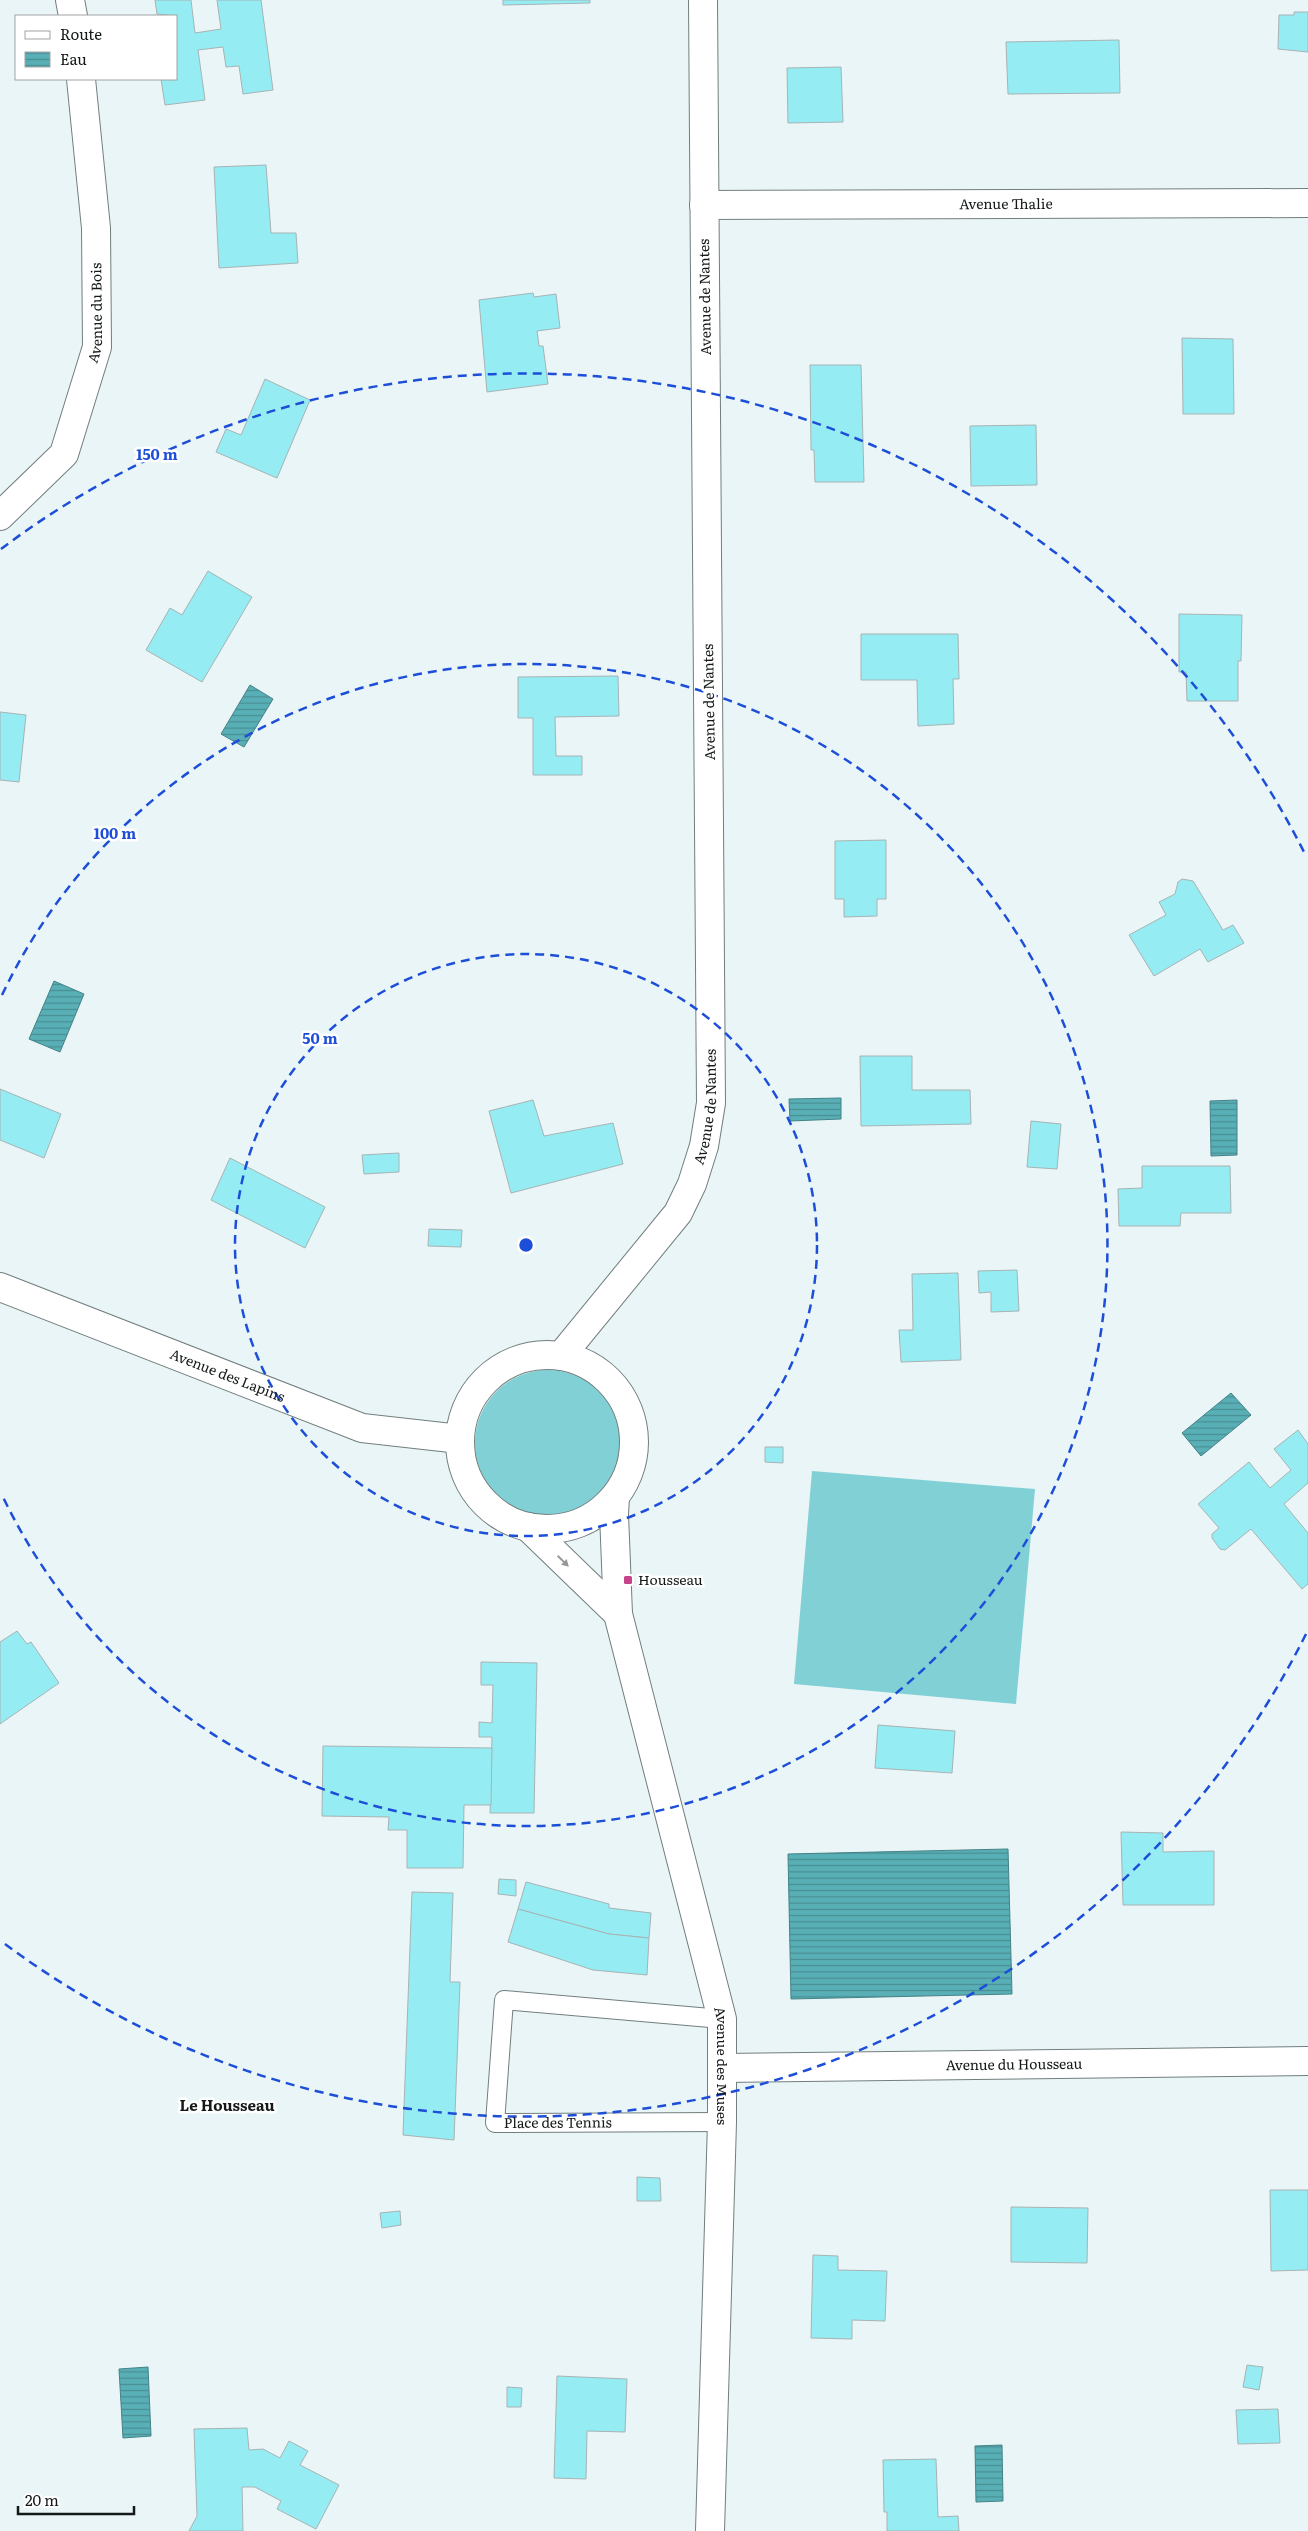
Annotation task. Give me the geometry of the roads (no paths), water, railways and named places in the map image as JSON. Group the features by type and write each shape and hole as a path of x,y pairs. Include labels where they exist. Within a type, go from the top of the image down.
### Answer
{"street":[{"path":"70,0 73,15"},
{"name":"Avenue de Nantes","path":"561,1356 678,1213 692,1184 704,1146 711,1103 712,1007 703,0"},
{"name":"Avenue du Bois","path":"0,516 64,454 98,347 96,228 81,80"},
{"name":"Avenue Thalie","path":"704,205 1308,203"},
{"name":"Avenue des Lapins","path":"0,1287 362,1428 460,1438"},
{"path":"531,1356 561,1356 586,1364 607,1378 624,1399 633,1423 635,1448 629,1474 616,1497 598,1513 576,1525 552,1529 528,1527 500,1516 478,1495 464,1469 460,1438 466,1410 481,1385 504,1366 531,1356"},
{"name":"Avenue des Muses","path":"616,1497 614,1514 618,1614 722,2019 722,2122 710,2531"},
{"path":"528,1527 618,1614"},
{"name":"Avenue du Housseau","path":"722,2068 1308,2061"}],"lane":[{"name":"Place des Tennis","path":"722,2019 504,2000 495,2123 722,2122"}],"water":[{"path":"250,685 273,699 244,747 221,734"},
{"path":"54,981 84,994 60,1052 29,1039"},
{"path":"841,1098 841,1119 790,1121 789,1099"},
{"path":"1237,1100 1237,1155 1211,1156 1210,1101"},
{"path":"1231,1393 1251,1415 1201,1456 1182,1433"},
{"path":"1008,1849 1012,1994 791,1999 788,1854"},
{"path":"148,2367 151,2436 123,2438 119,2369"},
{"path":"1002,2445 1003,2501 976,2502 975,2446"}],"place":[{"name":"Housseau","path":"628,1580"}],"district":[{"name":"Le Housseau","path":"227,2106"}]}
